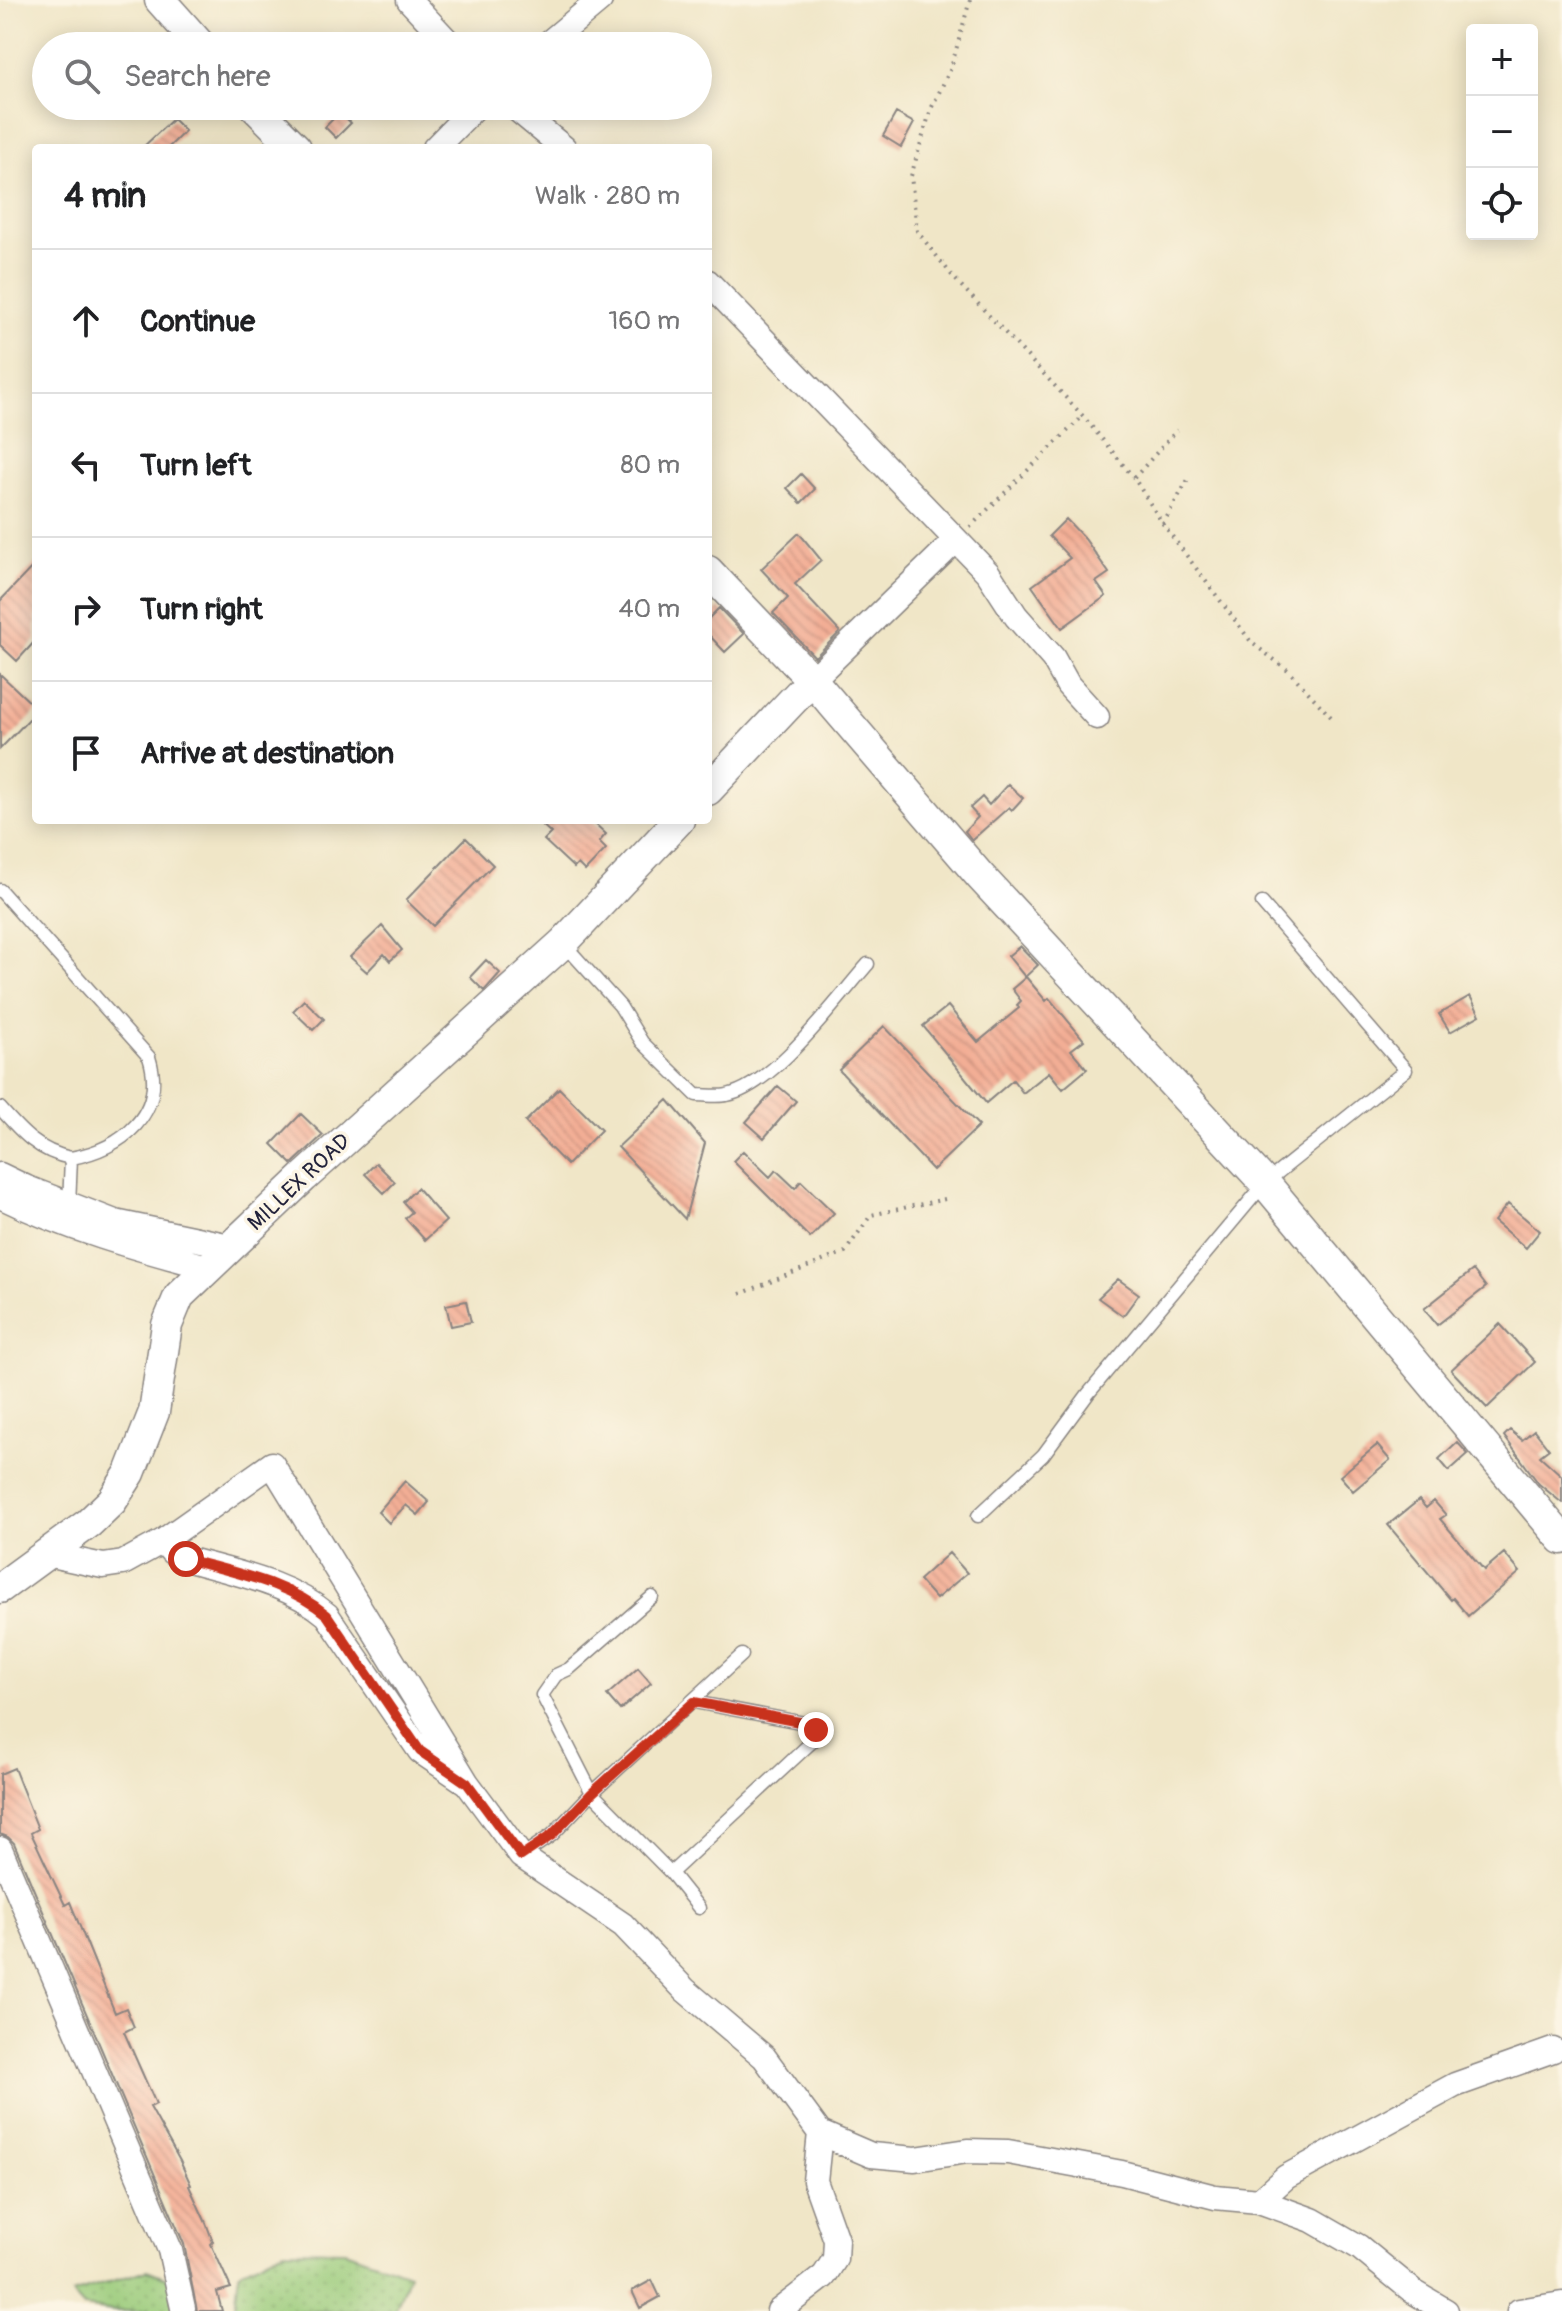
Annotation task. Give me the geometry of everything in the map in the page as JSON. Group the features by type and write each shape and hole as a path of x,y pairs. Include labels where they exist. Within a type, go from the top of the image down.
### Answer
{"street":[{"path":"160,0 189,32"},
{"path":"409,0 439,32"},
{"path":"562,32 600,0"},
{"path":"268,120 292,144"},
{"path":"439,144 462,120"},
{"path":"530,120 559,144"},
{"path":"712,286 988,573 1016,616 1053,658 1068,685 1097,717"},
{"path":"712,786 812,680 955,541"},
{"path":"712,575 812,680 980,876 1265,1183 1562,1539"},
{"name":"MILLEX ROAD","path":"0,1588 96,1516 112,1501 130,1473 154,1412 167,1325 179,1296 207,1267 563,943 675,824"},
{"path":"0,1175 115,1222 230,1246"},
{"path":"0,1196 64,1225 207,1267"},
{"path":"46,1554 103,1566 123,1563 163,1541 272,1464 467,1783 521,1856 623,1925 685,1990 764,2057 820,2133 871,2155 915,2159 968,2151 1008,2152 1122,2173 1215,2197 1259,2201 1312,2220 1359,2247 1414,2292 1446,2311"},
{"path":"163,1541 172,1552 186,1559 282,1588 311,1601 327,1615 420,1751 467,1783"},
{"path":"0,1849 170,2250 183,2308"},
{"path":"1259,2201 1286,2177 1455,2085 1553,2050"},
{"path":"779,2311 824,2276 835,2259 836,2240 815,2181 820,2133"},
{"path":"1519,2311 1562,2304"}],"lane":[{"path":"0,890 149,1057 155,1087 149,1104 132,1130 116,1144 71,1158 56,1155 39,1146 22,1133 0,1108"},
{"path":"978,1516 1043,1455 1088,1394 1265,1183 1406,1070 1262,903"},
{"path":"563,943 620,1006 642,1042 696,1095 726,1095 752,1085 799,1043 868,964"},
{"path":"69,1205 71,1158"},
{"path":"652,1597 569,1669 556,1675 542,1695 592,1793 671,1873 699,1908"},
{"path":"521,1856 552,1835 592,1793 742,1655"},
{"path":"671,1873 816,1738 816,1730 810,1724 694,1702"}],"path":[{"path":"970,0 951,68 931,109 911,176 917,231 954,278 1083,416 1134,478 1163,524 1252,643 1288,670 1331,717"},
{"path":"955,541 1083,416"},
{"path":"1134,478 1177,430"},
{"path":"1163,524 1190,476"},
{"path":"740,1294 845,1252 871,1215 950,1198"}],"green space":[{"path":"284,2250 345,2251 409,2274 395,2311 232,2311 235,2308 239,2272"},
{"path":"147,2270 177,2282 177,2311 115,2311 84,2307 72,2294"}],"building":[{"path":"896,113 914,123 901,147 883,136"},
{"path":"172,120 185,131 172,144 146,144"},
{"path":"332,120 348,120 351,123 336,138 325,127"},
{"path":"801,474 815,489 801,503 787,488"},
{"path":"1066,519 1085,539 1109,573 1096,582 1106,596 1062,628 1032,586 1070,558 1049,536"},
{"path":"799,533 821,560 795,584 840,632 815,657 773,613 788,598 761,569"},
{"path":"32,567 32,644 17,661 0,645 0,601"},
{"path":"719,608 744,634 725,652 712,638 712,615"},
{"path":"0,674 32,704 32,716 0,749"},
{"path":"1008,784 1023,798 972,840 965,831 978,817 970,808 982,797 989,805"},
{"path":"541,824 595,824 606,834 599,842 606,849 585,871 578,864 574,868 544,840 551,833"},
{"path":"466,838 493,865 433,926 406,900"},
{"path":"382,926 402,950 390,961 384,954 367,972 350,957"},
{"path":"1020,946 1038,965 1025,977 1008,956"},
{"path":"486,960 500,973 484,991 470,977"},
{"path":"1026,977 1046,1001 1049,998 1084,1040 1071,1050 1087,1069 1063,1089 1049,1072 1023,1093 1013,1080 986,1103 923,1026 948,1006 978,1042 1019,1008 1017,1005 1021,1001 1012,989"},
{"path":"1470,996 1480,1015 1450,1032 1439,1014"},
{"path":"304,1000 324,1019 313,1030 293,1011"},
{"path":"884,1026 979,1126 933,1170 839,1070"},
{"path":"778,1086 796,1101 764,1138 746,1122"},
{"path":"559,1088 601,1130 567,1165 525,1122"},
{"path":"668,1100 705,1143 685,1219 618,1147"},
{"path":"301,1114 323,1135 292,1164 272,1144"},
{"path":"743,1151 770,1177 776,1170 795,1188 801,1181 834,1213 810,1238 733,1161"},
{"path":"376,1163 395,1182 384,1193 365,1174"},
{"path":"417,1188 446,1221 425,1240 405,1218 412,1212 403,1202"},
{"path":"1508,1204 1540,1231 1526,1248 1494,1221"},
{"path":"1473,1270 1486,1287 1437,1325 1424,1309"},
{"path":"1118,1279 1139,1294 1123,1316 1098,1298"},
{"path":"466,1301 471,1322 451,1326 446,1305"},
{"path":"1500,1324 1535,1362 1487,1408 1451,1370"},
{"path":"1510,1430 1522,1440 1534,1430 1549,1449 1540,1456 1562,1476 1562,1503 1539,1484 1504,1436"},
{"path":"1457,1442 1468,1454 1449,1471 1439,1459"},
{"path":"1377,1445 1390,1460 1353,1491 1340,1476"},
{"path":"405,1481 429,1502 418,1515 406,1505 389,1523 378,1512"},
{"path":"1419,1500 1426,1508 1434,1501 1446,1515 1440,1519 1484,1570 1504,1553 1520,1572 1468,1616 1388,1525"},
{"path":"949,1553 967,1573 936,1599 919,1580"},
{"path":"638,1668 651,1683 620,1710 607,1695"},
{"path":"14,1768 38,1829 31,1833 65,1905 70,1902 115,2013 126,2008 134,2027 124,2032 156,2104 150,2107 191,2185 213,2242 211,2244 231,2288 217,2292 222,2311 197,2311 184,2244 14,1843 0,1834 0,1774"},
{"path":"652,2280 660,2297 640,2308 632,2291"}],"route":[{"path":"186,1559 282,1588 311,1601 327,1615 420,1751 467,1783 521,1856 552,1835 592,1793 694,1702 810,1724 816,1730"}]}
